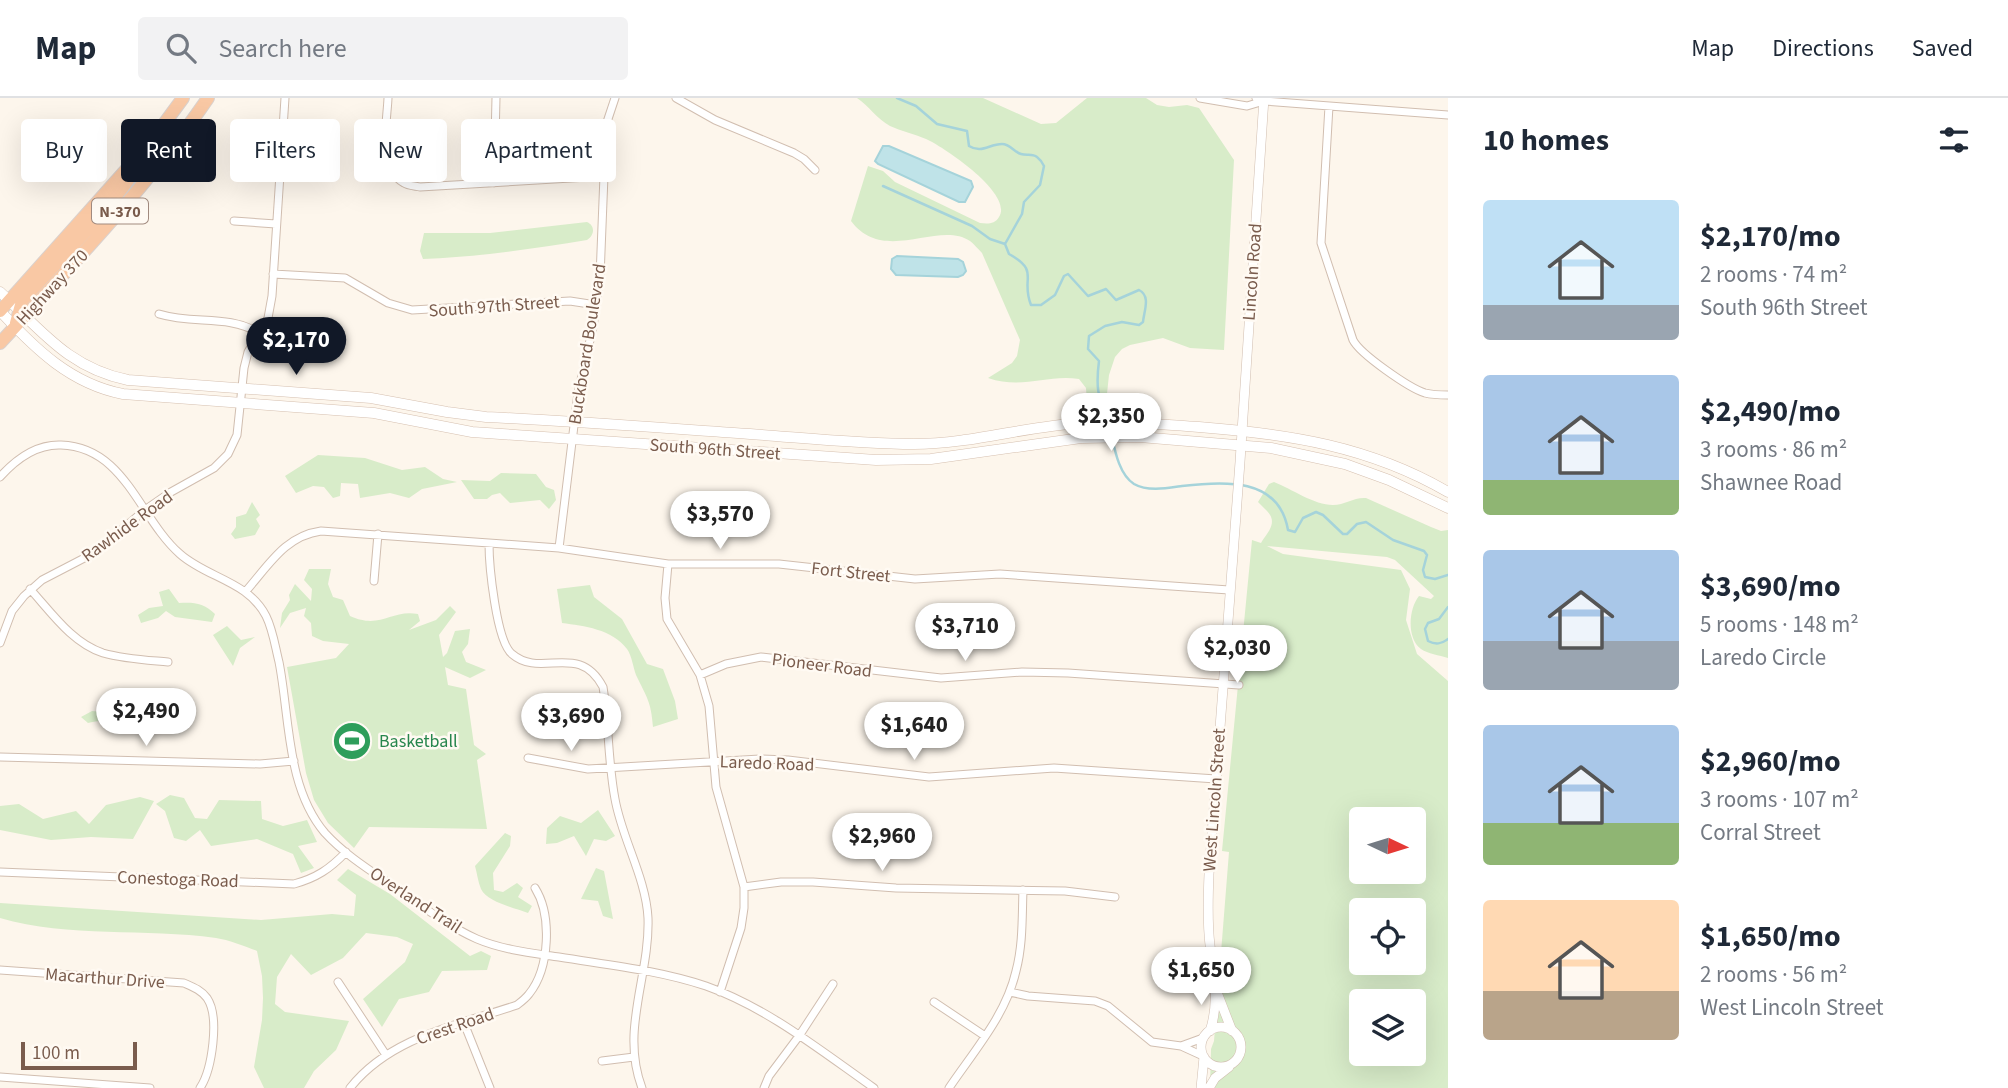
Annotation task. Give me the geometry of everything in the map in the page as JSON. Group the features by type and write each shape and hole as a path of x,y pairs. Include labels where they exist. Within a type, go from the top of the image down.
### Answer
{"highway":[{"name":"Highway 370","path":"168,119 183,98"},
{"name":"Highway 370","path":"22,314 98,238 146,181 208,98"},
{"name":"Highway 370","path":"0,311 5,297 121,174"},
{"path":"15,327 22,314 22,301 102,214 127,182"},
{"name":"Highway 370","path":"0,343 15,327"}],"main road":[{"name":"South 96th Street","path":"5,297 69,356 101,373 146,382 371,398 486,417 915,444 964,442 1031,428 1083,423 1141,423 1242,431 1288,436 1335,446 1386,463 1448,492"},
{"name":"South 96th Street","path":"0,311 58,367 82,381 109,391 141,396 373,413 472,432 876,460 931,459 1081,438 1140,438 1241,445 1291,451 1345,464 1389,480 1448,508"}],"street":[{"name":"Rawhide Road","path":"0,643 12,611 30,589 51,574 94,553 145,510 214,468 228,454 237,435 248,352 268,318 285,98"},
{"path":"388,98 386,152 391,169 404,183 421,187 512,182"},
{"path":"494,183 496,98"},
{"name":"Buckboard Boulevard","path":"608,119 615,98"},
{"path":"676,98 715,120 794,153 815,170"},
{"path":"1200,98 1247,106 1261,99 1448,115"},
{"name":"Lincoln Road","path":"1241,445 1261,99"},
{"path":"1329,106 1321,243 1357,348 1421,391 1448,396"},
{"name":"Buckboard Boulevard","path":"559,548 578,393 588,352 600,277 605,182"},
{"path":"234,220 276,224"},
{"name":"South 97th Street","path":"273,274 345,278 388,303 412,310 563,301 596,305"},
{"path":"159,314 196,321 228,320 244,324 260,333"},
{"name":"Overland Trail","path":"0,477 20,458 35,450 53,445 76,446 107,461 126,482 173,548 188,561 246,591 265,614 274,637 294,761 310,813 346,852 444,921 478,939 514,950 642,970 720,992 762,1012 874,1088"},
{"name":"West Lincoln Street","path":"1207,1034 1216,1012 1208,900 1241,445"},
{"name":"Fort Street","path":"246,591 281,551 298,537 321,531 559,548 668,564 779,564 915,579 1000,574 1229,590"},
{"path":"374,581 378,534"},
{"path":"489,543 489,559 504,644 510,653 531,662 581,664 598,677 603,687 615,798 644,893 648,915 648,940 635,1013 634,1057 642,1088"},
{"path":"668,564 665,598 667,619 701,675 709,706 719,805 744,887 741,928 720,992"},
{"path":"30,589 71,634 85,644 116,656 168,662"},
{"name":"Pioneer Road","path":"701,675 726,664 761,657 931,677 1022,672 1239,685"},
{"path":"0,757 260,764 294,761"},
{"name":"Laredo Road","path":"528,758 588,769 714,761 788,760 929,777 1054,768 1216,779"},
{"name":"Conestoga Road","path":"0,872 295,884 325,872 346,852"},
{"path":"744,887 781,882 813,882 896,888 1065,891 1115,898"},
{"name":"Crest Road","path":"350,1088 386,1055 408,1042 517,1005 530,993 544,955 544,910 535,888"},
{"path":"949,1088 999,1016 1010,992 1020,948 1023,890"},
{"name":"Macarthur Drive","path":"0,970 184,984 197,988 212,1009 213,1023 208,1072 200,1088"},
{"path":"338,982 386,1055"},
{"path":"764,1088 769,1076 800,1036 833,984"},
{"name":"West Lincoln Street","path":"1216,986 1233,1031"},
{"path":"1010,992 1028,996 1096,1001 1108,1006 1152,1042 1181,1046 1214,1066 1229,1067"},
{"path":"934,1002 985,1036"},
{"path":"464,1023 490,1088"},
{"path":"1181,1046 1224,1027 1239,1038 1241,1047 1237,1060 1215,1078 1209,1088"},
{"path":"1201,1088 1201,1047 1207,1034"},
{"path":"602,1061 634,1057"},
{"path":"0,1077 51,1085 150,1088"}],"green space":[{"path":"857,98 983,98 1041,124 1056,123 1087,98 1146,98 1157,105 1187,105 1199,108 1234,160 1224,350 1190,348 1163,338 1130,345 1115,357 1109,375 1106,403 1094,406 1087,403 1086,388 1079,379 1056,378 1012,383 988,378 1012,363 1017,356 1020,340 982,253 970,241 957,236 879,240 864,234 851,221 868,166 883,171 895,182 980,223 991,223 999,217 1001,207 996,196 975,172 947,151 926,139 890,126"},
{"path":"587,222 593,231 587,240 444,258 423,259 420,251 424,233 490,233"},
{"path":"318,455 365,458 402,470 425,467 443,479 457,482 422,489 409,498 390,493 360,498 358,484 341,483 340,496 333,498 324,487 313,486 296,493 285,476"},
{"path":"501,473 536,474 546,487 554,490 556,500 549,509 540,500 510,503 500,493 487,499 474,499 461,480 490,481"},
{"path":"1274,482 1311,500 1326,504 1337,505 1366,498 1441,531 1448,530 1448,658 1427,652 1416,644 1411,631 1413,608 1419,596 1431,599 1434,596 1395,560 1387,557 1267,546 1283,554 1401,570 1410,589 1406,620 1417,654 1448,681 1448,1088 1210,1088 1211,1049 1214,1041 1229,852 1222,851 1252,540 1261,543 1272,524 1270,515 1258,502 1269,484"},
{"path":"252,502 260,515 256,519 260,526 255,535 235,539 231,534 236,527 236,517 246,514"},
{"path":"309,569 331,569 328,584 333,597 343,600 350,616 361,620 418,614 420,621 409,630 436,620 450,606 456,612 439,635 443,657 455,631 470,629 468,644 462,652 466,662 486,670 470,678 445,667 448,685 466,689 474,745 486,754 477,760 487,829 369,827 354,848 328,823 314,800 306,773 287,667 336,658 349,644 323,641 312,636 311,623 304,616 306,608 290,613 280,628 282,613 295,584 311,601 312,589 304,580"},
{"path":"590,585 594,597 622,619 647,664 663,669 675,701 678,719 653,727 648,700 629,652 621,642 597,630 562,623 557,589"},
{"path":"169,589 179,603 198,604 211,610 215,614 212,622 175,617 166,611 158,618 141,623 138,615 149,608 163,606 159,592"},
{"path":"227,626 241,640 255,637 240,648 233,666 213,635"},
{"path":"110,699 126,705 159,702 168,706 168,709 152,723 139,719 126,725 104,721 88,723 81,717 92,711 103,712"},
{"path":"170,795 184,798 195,818 207,819 219,800 261,801 262,819 283,826 307,820 317,842 298,846 314,868 301,873 293,854 257,839 211,846 200,830 186,841 174,838 165,811 156,804"},
{"path":"140,797 154,801 133,839 91,837 51,840 0,830 0,806 19,804 43,819 76,811 89,824 106,805"},
{"path":"598,810 615,836 606,841 594,839 586,856 574,836 546,844 547,828 560,816 581,823"},
{"path":"505,833 511,836 510,846 493,873 494,890 503,892 517,883 523,888 518,897 532,906 528,913 489,898 479,883 475,866"},
{"path":"596,868 604,871 613,919 603,916 598,901 581,899"},
{"path":"348,869 390,894 470,956 481,951 491,956 487,970 442,971 429,992 399,999 382,1027 363,999 405,962 413,944 397,937 366,933 343,958 311,975 291,954 277,977 275,1004 285,1012 349,1021 336,1050 314,1071 304,1088 264,1088 254,1067 263,998 257,951 216,938 53,928 0,918 0,903 261,920 332,914 354,916 356,895 337,880"}],"water":[{"path":"883,146 889,146 971,181 973,187 965,202 959,202 878,164 875,161"},
{"path":"897,256 958,259 963,262 966,271 958,277 896,275 891,269 892,259"}],"waterway":[{"path":"897,98 916,106 937,124 967,131 969,146 982,149 1005,144 1021,154 1035,156 1042,162 1044,166 1040,185 1024,202 1022,214 1005,244 1009,254 1019,260 1027,271 1031,305 1041,305 1055,295 1064,276 1068,274 1088,296 1106,289 1116,300 1139,290 1145,296 1143,322 1139,325 1122,322 1105,326 1089,336 1088,349 1099,361 1098,391 1108,419"},
{"path":"883,186 1005,244"},
{"path":"1109,425 1120,466 1134,484 1158,489 1215,483 1247,486 1262,491 1274,500 1283,513 1288,530 1295,532 1303,518 1316,512 1343,534 1347,534 1357,524 1366,522 1393,540 1424,551 1427,555 1423,570 1425,577 1435,579 1448,575"},
{"path":"1448,607 1439,619 1428,623 1425,629 1428,641 1438,643 1448,639"}],"place":[{"name":"Basketball","path":"352,741"}]}
